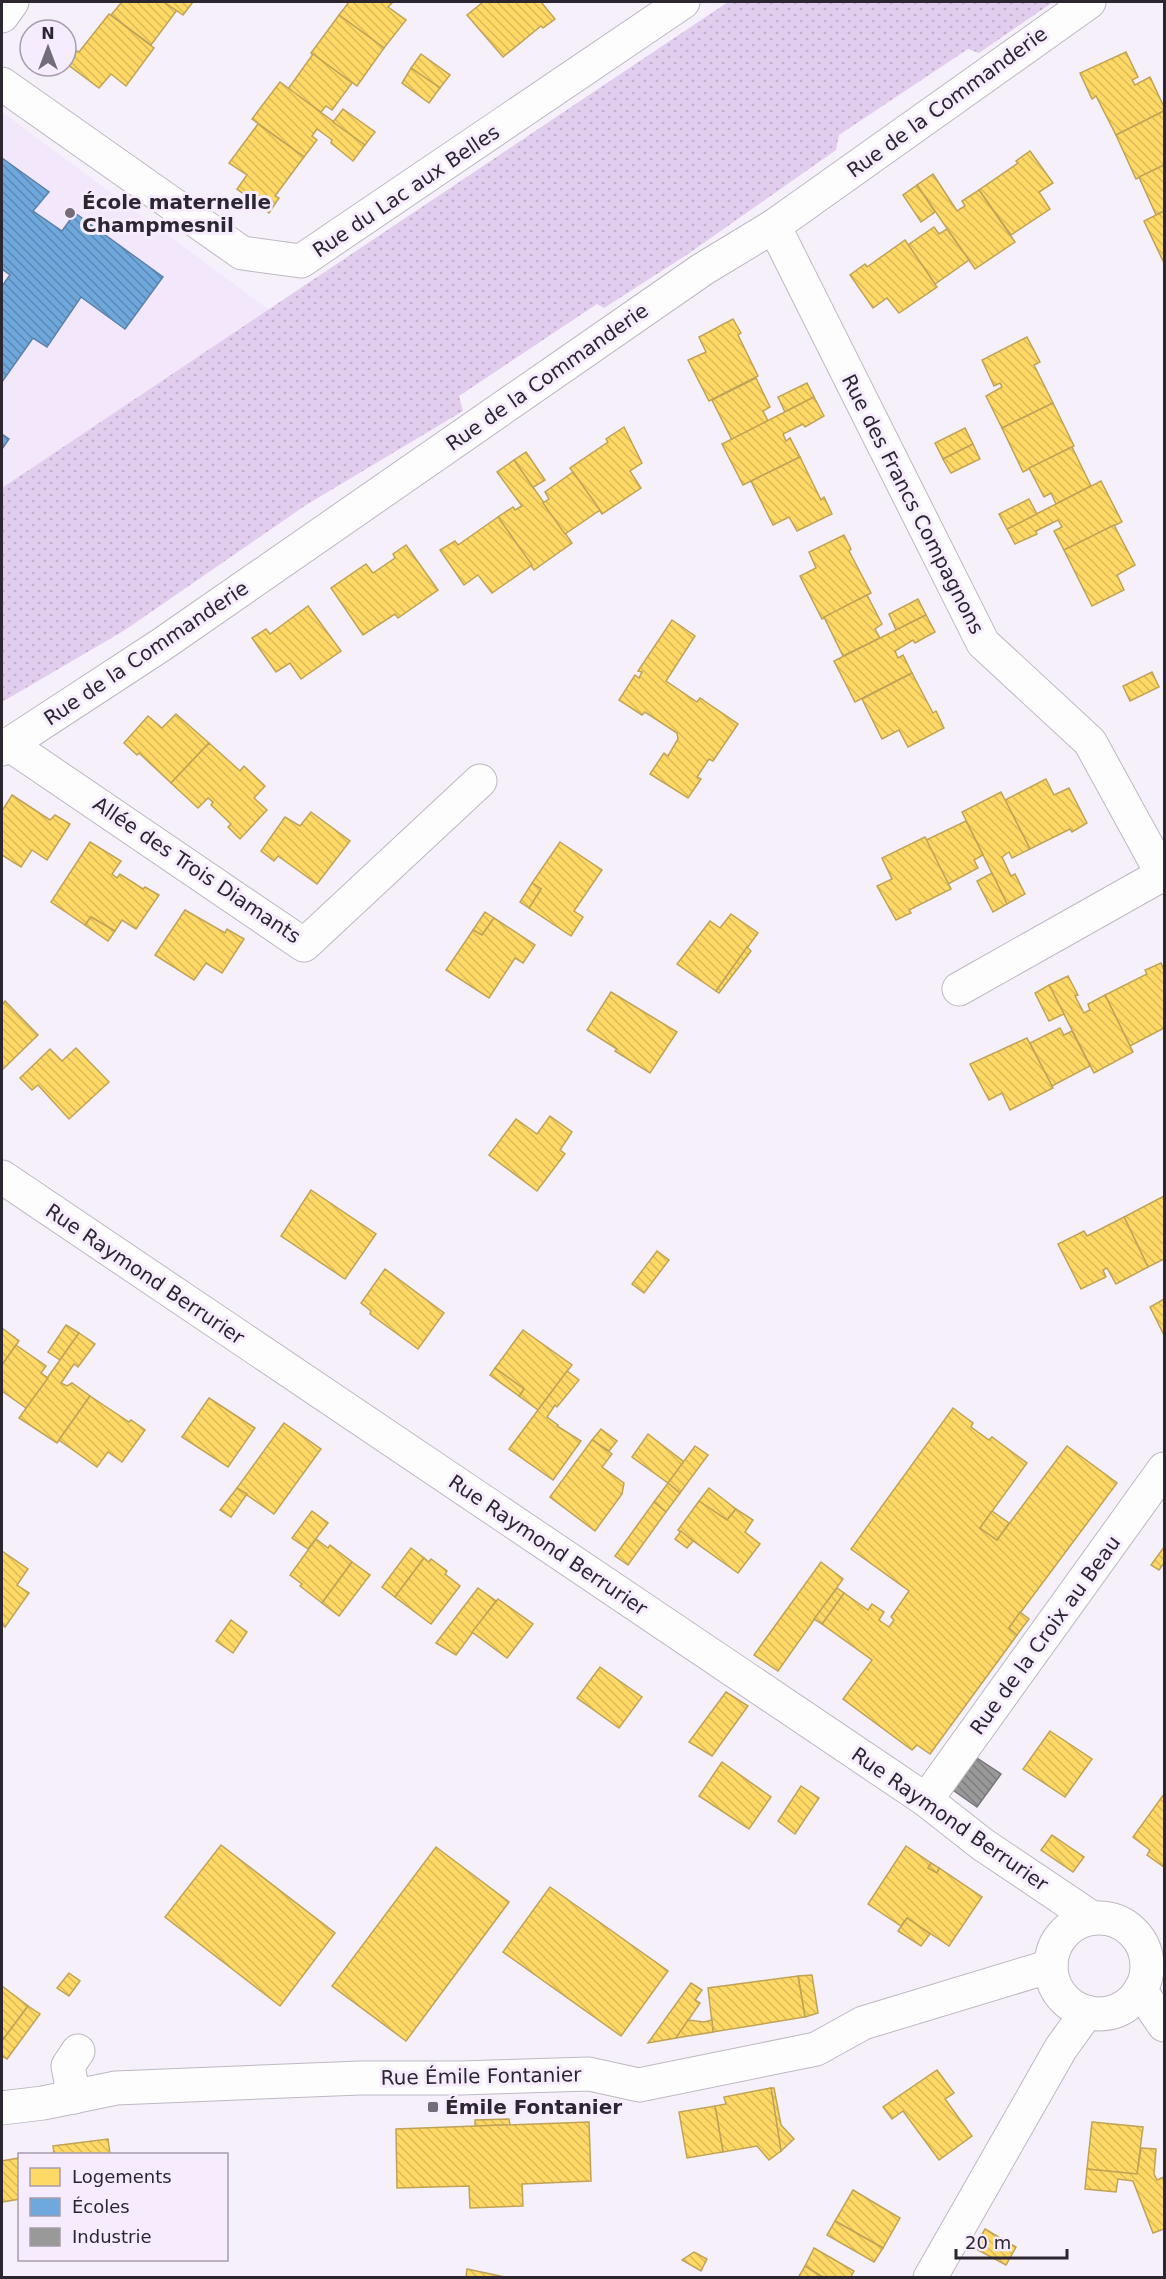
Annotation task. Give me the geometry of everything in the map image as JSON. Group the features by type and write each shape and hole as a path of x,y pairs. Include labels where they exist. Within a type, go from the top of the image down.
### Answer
{"street":[{"path":"2,16 12,2"},
{"name":"Rue du Lac aux Belles","path":"2,84 242,253 301,261 683,2"},
{"name":"Rue de la Commanderie","path":"6,747 171,638 703,269 774,226 1089,2"},
{"name":"Rue des Francs Compagnons","path":"774,226 983,643 1090,742 1164,876"},
{"name":"Allée des Trois Diamants","path":"6,747 304,945 480,781"},
{"path":"959,989 1164,876"},
{"name":"Rue Raymond Berrurier","path":"2,1177 926,1800 982,1844 1092,1918 1107,1918 1122,1924 1134,1934 1143,1947 1164,2021"},
{"name":"Rue de la Croix au Beau","path":"926,1800 1164,1469"},
{"path":"1092,1918 1078,1922 1058,1940 1052,1952 1053,1982 1061,1996 1073,2006 1102,2014 1117,2010 1130,2002 1150,1973"},
{"name":"Rue Émile Fontanier","path":"2,2108 116,2088 360,2078 589,2074 639,2085 816,2049 863,2024 1051,1966"},
{"path":"930,2277 1061,2048 1088,2012"},
{"path":"74,2097 68,2066 78,2051"}],"shaded area":[{"path":"728,2 1053,2 979,53 968,49 839,135 836,150 688,254 604,308 597,304 459,396 463,411 306,505 125,630 2,702 2,488"},
{"name":"École maternelle Champmesnil","path":"2,112 276,315 2,506"}],"building: Logements":[{"path":"122,2 164,2 177,10 151,45 111,15"},
{"path":"164,2 193,2 183,15"},
{"path":"349,2 393,2 388,7 406,20 384,48 339,15"},
{"path":"483,2 541,2 555,19 543,28 541,26 503,57 467,15"},
{"path":"109,14 154,48 126,86 111,74 99,88 78,72 79,52"},
{"path":"339,15 384,48 357,86 311,53"},
{"path":"1126,52 1138,77 1132,80 1135,85 1150,77 1164,111 1116,135 1096,96 1092,99 1080,73"},
{"path":"313,54 352,83 332,110 326,106 321,112 288,89"},
{"path":"421,54 450,75 440,88 411,68"},
{"path":"411,68 440,88 429,103 402,83"},
{"path":"280,82 365,145 353,161 317,129 312,136 317,140 304,157 252,119"},
{"path":"343,109 375,132 365,145 333,122"},
{"path":"1164,111 1164,165 1136,179 1116,135"},
{"path":"258,124 304,157 275,196 279,198 269,213 237,189 247,175 229,163"},
{"path":"1030,151 1053,183 1039,192 1050,209 1011,235 979,190 1018,163 1016,161"},
{"path":"1164,165 1164,211 1156,215 1139,177"},
{"path":"933,174 957,211 965,206 962,201 979,190 1015,242 975,269 917,185"},
{"path":"917,185 935,212 921,222 903,195"},
{"path":"1164,211 1164,263 1144,221"},
{"path":"934,227 939,234 947,229 969,260 935,284 908,245"},
{"path":"905,240 937,287 899,313 887,298 873,308 850,275 865,264 867,267"},
{"path":"733,319 741,333 738,335 758,376 709,401 688,360 706,352 699,337"},
{"path":"1027,337 1040,362 1034,365 1053,403 1002,428 986,396 1002,387 1000,383 994,386 982,360"},
{"path":"756,378 770,407 763,411 768,421 732,440 712,400"},
{"path":"807,383 814,397 785,412 778,397"},
{"path":"814,397 824,416 805,427 803,424 783,434 786,441 790,438 800,457 743,485 722,444"},
{"path":"1053,403 1074,446 1023,472 1002,428"},
{"path":"624,427 642,463 630,471 641,488 602,514 570,468 608,442 606,439"},
{"path":"965,428 973,444 943,459 935,443"},
{"path":"973,444 980,459 951,473 943,459"},
{"path":"1072,447 1091,486 1056,504 1051,493 1044,497 1029,468"},
{"path":"526,452 545,480 532,488 514,460"},
{"path":"800,457 821,500 824,497 832,514 797,531 789,517 773,525 751,481"},
{"path":"514,460 572,543 534,570 498,517 513,507 515,510 522,506 497,472"},
{"path":"573,472 600,510 565,534 543,503 549,499 545,492"},
{"path":"1101,481 1122,522 1064,550 1054,531 1062,527 1058,520 1036,531 1037,534 1015,544 1007,529"},
{"path":"1029,499 1037,514 1007,529 999,514"},
{"path":"498,517 532,565 492,593 478,575 464,585 440,550 455,541 458,545"},
{"path":"1114,525 1135,565 1117,575 1124,590 1092,606 1064,550"},
{"path":"844,535 851,549 849,551 871,593 822,619 800,576 816,568 809,552"},
{"path":"406,545 438,590 398,618 395,614 363,635 331,588 366,564 373,573 395,558 393,554"},
{"path":"867,595 882,624 875,629 880,638 843,656 824,617"},
{"path":"918,599 926,615 896,630 889,614"},
{"path":"308,606 341,651 301,679 290,663 276,672 252,638 266,629 270,634"},
{"path":"926,615 935,632 915,643 913,640 895,651 898,658 903,655 912,673 855,702 834,661"},
{"path":"672,620 695,636 666,681 697,702 700,698 738,724 713,761 709,759 697,777 701,779 688,798 650,774 664,753 668,756 678,739 677,733 645,712 642,715 619,700 635,675 639,678 642,672 638,671"},
{"path":"1152,672 1159,687 1130,701 1123,686"},
{"path":"912,673 933,713 936,711 944,728 908,747 899,730 882,739 862,699"},
{"path":"176,714 209,743 171,783 139,753 137,755 124,743 148,716 162,728"},
{"path":"209,743 240,771 244,766 265,786 254,798 267,810 240,839 228,827 231,824 211,805 213,802 208,798 198,808 171,783"},
{"path":"1046,779 1054,795 1069,788 1087,823 1072,832 1070,829 1030,849 1005,800"},
{"path":"1001,792 1030,849 1012,858 1009,852 1002,857 1011,876 1015,874 1025,894 1007,904 962,812"},
{"path":"12,795 50,820 55,815 70,824 47,860 32,850 21,867 2,855 2,811"},
{"path":"311,812 350,841 317,884 278,856 274,861 261,851 285,817 300,826"},
{"path":"966,821 983,855 974,860 978,868 948,884 926,840"},
{"path":"925,837 951,889 909,910 911,913 896,920 877,886 892,879 882,858"},
{"path":"90,842 121,861 112,874 117,878 120,874 143,889 145,887 159,895 136,929 122,920 115,931 91,917 85,925 51,902"},
{"path":"560,842 602,870 574,911 583,917 571,936 529,908 541,889 532,883"},
{"path":"992,873 1007,904 993,912 977,881"},
{"path":"532,883 541,889 529,908 520,902"},
{"path":"185,910 225,933 227,929 244,939 222,973 206,963 194,980 155,955"},
{"path":"485,912 494,918 482,935 473,930"},
{"path":"731,914 758,933 716,991 677,964 710,921 720,928"},
{"path":"91,917 115,931 108,941 85,925"},
{"path":"494,918 535,945 523,963 515,958 489,998 446,970 473,930 482,935"},
{"path":"747,947 751,951 719,993 716,991"},
{"path":"1161,963 1164,970 1164,1028 1130,1046 1105,995 1147,974 1145,970"},
{"path":"1068,976 1084,1013 1090,1010 1088,1004 1105,995 1133,1052 1094,1073 1049,985"},
{"path":"1049,985 1064,1014 1049,1021 1035,993"},
{"path":"611,992 677,1032 650,1073 587,1030"},
{"path":"5,1001 38,1035 2,1070 2,1005"},
{"path":"1060,1028 1064,1035 1072,1031 1090,1066 1052,1086 1030,1043"},
{"path":"1027,1038 1053,1088 1010,1110 1002,1093 989,1100 970,1064"},
{"path":"76,1048 109,1082 69,1119 38,1085 32,1090 20,1078 50,1049 62,1061"},
{"path":"550,1116 572,1132 560,1150 565,1154 537,1191 489,1155 516,1119 537,1134"},
{"path":"311,1190 376,1234 345,1279 281,1236"},
{"path":"1164,1196 1164,1259 1148,1267 1124,1217"},
{"path":"1124,1217 1148,1267 1116,1284 1107,1268 1103,1270 1106,1277 1081,1289 1058,1244 1084,1231 1087,1236"},
{"path":"657,1251 669,1260 644,1293 632,1284"},
{"path":"385,1269 444,1313 418,1349 370,1314 371,1311 361,1303"},
{"path":"1164,1299 1164,1335 1150,1307"},
{"path":"66,1325 79,1333 60,1360 48,1352"},
{"path":"2,1328 19,1341 2,1365"},
{"path":"523,1330 572,1365 538,1410 519,1396 524,1389 495,1368"},
{"path":"79,1333 95,1344 78,1367 74,1364 61,1383 67,1386 72,1383 90,1396 57,1443 19,1418"},
{"path":"16,1345 46,1366 41,1373 48,1378 26,1408 2,1391 2,1365"},
{"path":"495,1368 524,1389 519,1396 490,1375"},
{"path":"567,1371 579,1380 547,1417 581,1441 553,1480 509,1449"},
{"path":"90,1396 145,1430 122,1462 108,1452 97,1467 59,1440"},
{"path":"209,1398 255,1428 228,1467 182,1437"},
{"path":"953,1408 973,1423 971,1427 989,1440 992,1437 1027,1463 980,1528 997,1540 1067,1446 1117,1483 1009,1628 1017,1635 930,1754 917,1745 912,1750 843,1699 872,1660 822,1624 844,1593 868,1610 872,1604 884,1612 879,1620 889,1627 894,1620 891,1617 909,1591 851,1549"},
{"path":"284,1423 321,1449 274,1514 237,1488"},
{"path":"601,1429 617,1441 609,1451 592,1440"},
{"path":"648,1434 684,1462 668,1483 632,1457"},
{"path":"592,1440 612,1454 602,1467 624,1483 622,1494 595,1531 550,1497"},
{"path":"695,1446 708,1455 680,1493 668,1483"},
{"path":"668,1483 680,1493 666,1512 654,1502"},
{"path":"237,1488 247,1494 231,1517 220,1510"},
{"path":"709,1488 736,1509 727,1520 699,1501"},
{"path":"699,1501 727,1520 736,1509 753,1520 745,1532 760,1544 738,1573 678,1530"},
{"path":"654,1502 666,1512 628,1565 615,1556"},
{"path":"312,1511 328,1523 308,1549 292,1538"},
{"path":"992,1511 1009,1523 997,1540 980,1528"},
{"path":"681,1531 693,1541 687,1548 675,1539"},
{"path":"316,1539 328,1548 330,1545 352,1562 322,1603 290,1575"},
{"path":"1164,1547 1164,1563 1159,1570 1151,1565"},
{"path":"411,1548 424,1558 395,1597 382,1587"},
{"path":"2,1551 28,1569 17,1585 29,1593 5,1627 2,1624"},
{"path":"424,1558 429,1562 431,1559 447,1571 445,1574 460,1586 431,1624 395,1597"},
{"path":"352,1562 370,1575 339,1616 322,1603"},
{"path":"821,1562 843,1579 778,1671 754,1655"},
{"path":"478,1588 496,1601 456,1655 436,1643"},
{"path":"837,1588 844,1593 822,1624 814,1619"},
{"path":"498,1599 533,1624 507,1658 472,1632"},
{"path":"1020,1612 1029,1619 1017,1635 1009,1628"},
{"path":"231,1620 247,1632 233,1653 216,1641"},
{"path":"600,1667 642,1697 619,1728 577,1698"},
{"path":"726,1692 748,1706 712,1756 689,1742"},
{"path":"1050,1731 1092,1759 1065,1797 1023,1769"},
{"path":"722,1762 771,1797 749,1829 699,1796"},
{"path":"801,1786 819,1798 795,1834 778,1821"},
{"path":"1164,1794 1164,1867 1147,1855 1150,1850 1133,1837"},
{"path":"1052,1835 1084,1857 1073,1872 1041,1850"},
{"path":"221,1845 335,1933 280,2006 165,1917"},
{"path":"906,1846 931,1863 928,1868 937,1873 939,1868 982,1897 949,1946 907,1918 901,1926 868,1904"},
{"path":"436,1847 509,1902 406,2041 332,1986"},
{"path":"931,1863 939,1868 937,1873 928,1868"},
{"path":"550,1887 668,1971 621,2036 503,1952"},
{"path":"907,1918 930,1934 921,1946 898,1931"},
{"path":"69,1973 80,1981 69,1996 57,1988"},
{"path":"812,1975 818,2013 805,2017 798,1976"},
{"path":"798,1976 805,2017 713,2032 708,1988"},
{"path":"691,1983 702,1990 695,2000 700,2003 676,2038 648,2043"},
{"path":"2,1986 28,2006 2,2041"},
{"path":"28,2006 40,2014 7,2059 2,2056 2,2041"},
{"path":"688,2020 704,2022 712,2020 713,2032 676,2038"},
{"path":"937,2070 954,2093 945,2099 972,2136 939,2160 903,2111 892,2119 883,2107"},
{"path":"771,2088 774,2088 781,2125 794,2139 781,2151"},
{"path":"771,2088 781,2151 769,2160 757,2146 723,2152 715,2106 726,2104 724,2097"},
{"path":"715,2106 723,2152 687,2158 679,2112"},
{"path":"509,2119 510,2125 475,2126 475,2120"},
{"path":"589,2122 591,2181 522,2184 523,2206 470,2208 469,2186 397,2188 396,2129"},
{"path":"1092,2122 1143,2127 1137,2174 1087,2169"},
{"path":"108,2139 110,2153 54,2153 53,2146"},
{"path":"1141,2148 1156,2149 1154,2174 1157,2180 1164,2177 1164,2229 1153,2233 1133,2181 1118,2179 1116,2192 1085,2189 1087,2169 1137,2174"},
{"path":"18,2158 18,2199 2,2202 2,2161"},
{"path":"853,2190 900,2218 883,2248 835,2221"},
{"path":"835,2221 883,2248 874,2262 827,2235"},
{"path":"985,2229 1016,2247 1006,2265 974,2248"},
{"path":"814,2248 854,2271 850,2278 824,2278 805,2266"},
{"path":"694,2252 707,2259 701,2271 682,2260"},
{"path":"805,2266 824,2278 798,2278"},
{"path":"467,2269 505,2277 466,2278"}],"building: Écoles":[{"path":"2,158 49,192 33,211 62,231 75,213 163,277 125,329 81,297 47,347 33,338 2,382 2,286 10,275 2,269"},
{"path":"2,434 9,439 2,449"}],"building: Industrie":[{"path":"977,1758 1001,1774 977,1807 953,1790"}],"place":[{"name":"École maternelle Champmesnil","path":"70,213"},
{"name":"Émile Fontanier","path":"433,2107"}]}
